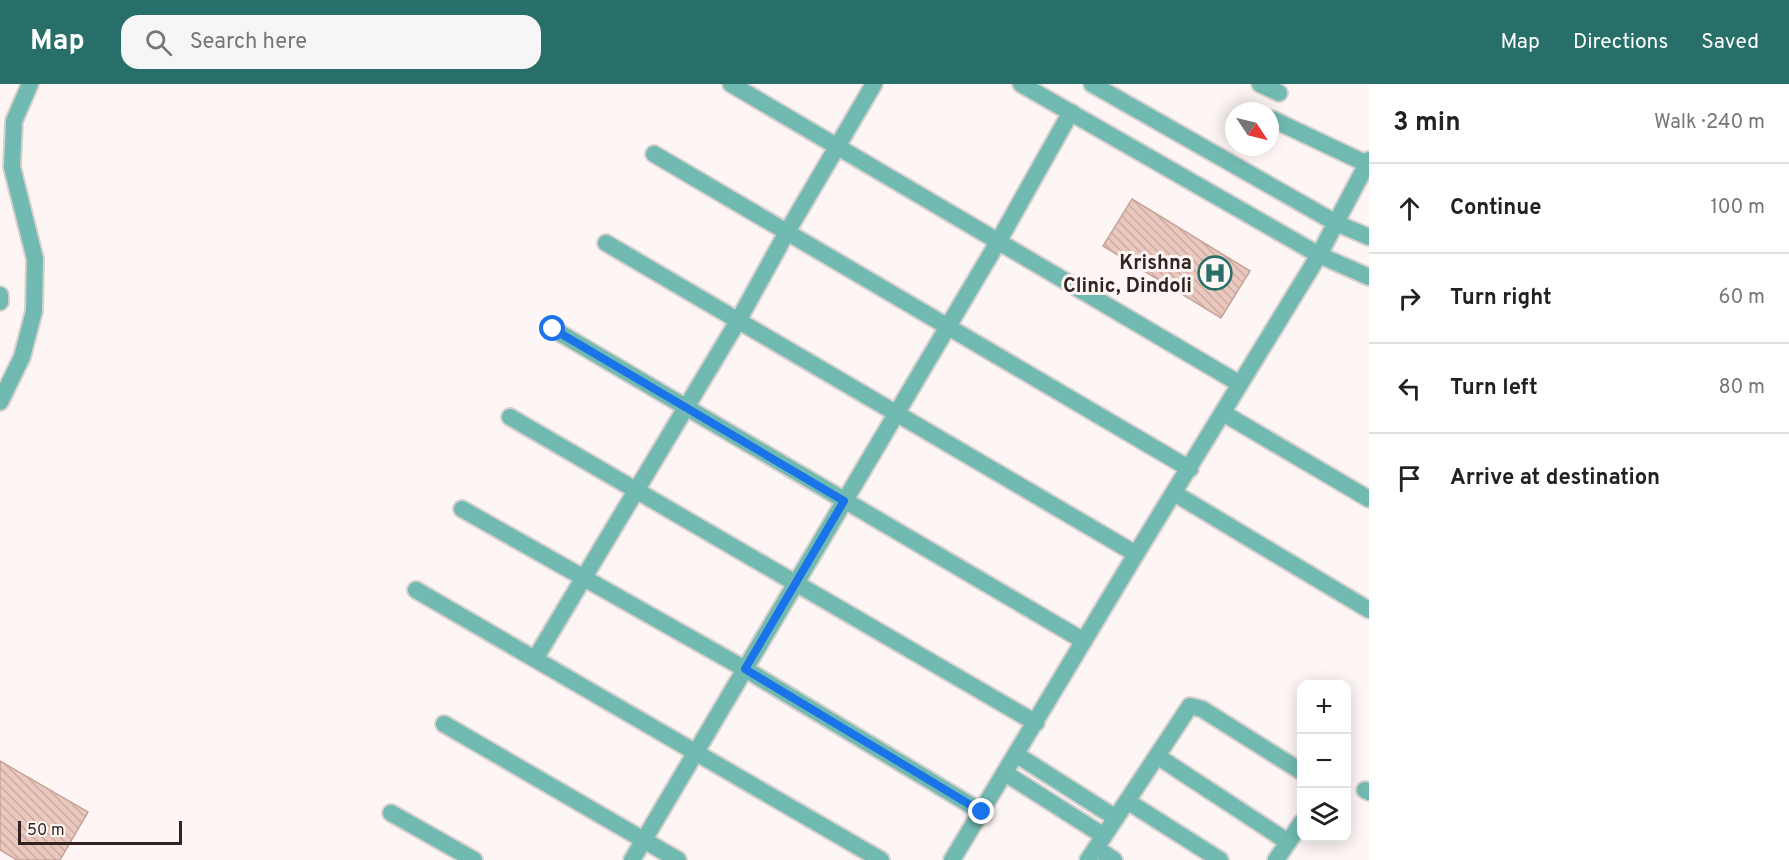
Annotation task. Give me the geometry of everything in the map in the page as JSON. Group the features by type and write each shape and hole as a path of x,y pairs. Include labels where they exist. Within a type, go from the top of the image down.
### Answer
{"street":[{"path":"0,402 22,357 34,310 35,259 6,151 14,121 30,84"},
{"path":"731,84 1240,384"},
{"path":"535,659 738,321 874,84"},
{"path":"1021,84 1319,255 1369,276"},
{"path":"1092,84 1336,223 1369,237"},
{"path":"1260,84 1279,93"},
{"path":"632,860 998,242 1071,112"},
{"path":"952,860 1319,255 1368,162 1279,122"},
{"path":"654,154 1190,469"},
{"path":"606,243 1136,554"},
{"path":"0,295 0,302"},
{"path":"553,329 1084,641"},
{"path":"1223,414 1369,499"},
{"path":"510,417 1036,723"},
{"path":"1174,493 1369,610"},
{"path":"462,509 745,669 982,812"},
{"path":"416,590 881,860"},
{"path":"1096,848 1188,708 1193,706 1297,769"},
{"path":"444,724 678,860"},
{"path":"1017,755 1116,818"},
{"path":"1156,756 1288,842"},
{"path":"1005,773 1096,848 1114,860"},
{"path":"1127,801 1220,860"},
{"path":"392,813 474,860"},
{"path":"1276,860 1297,829"}],"building":[{"path":"1132,199 1250,271 1221,318 1103,246"},
{"path":"0,761 88,812 60,860 17,860 0,850"}],"place":[{"name":"Krishna Clinic, Dindoli","path":"1215,273"}],"route":[{"path":"553,329 844,501 745,669 982,812"}]}
